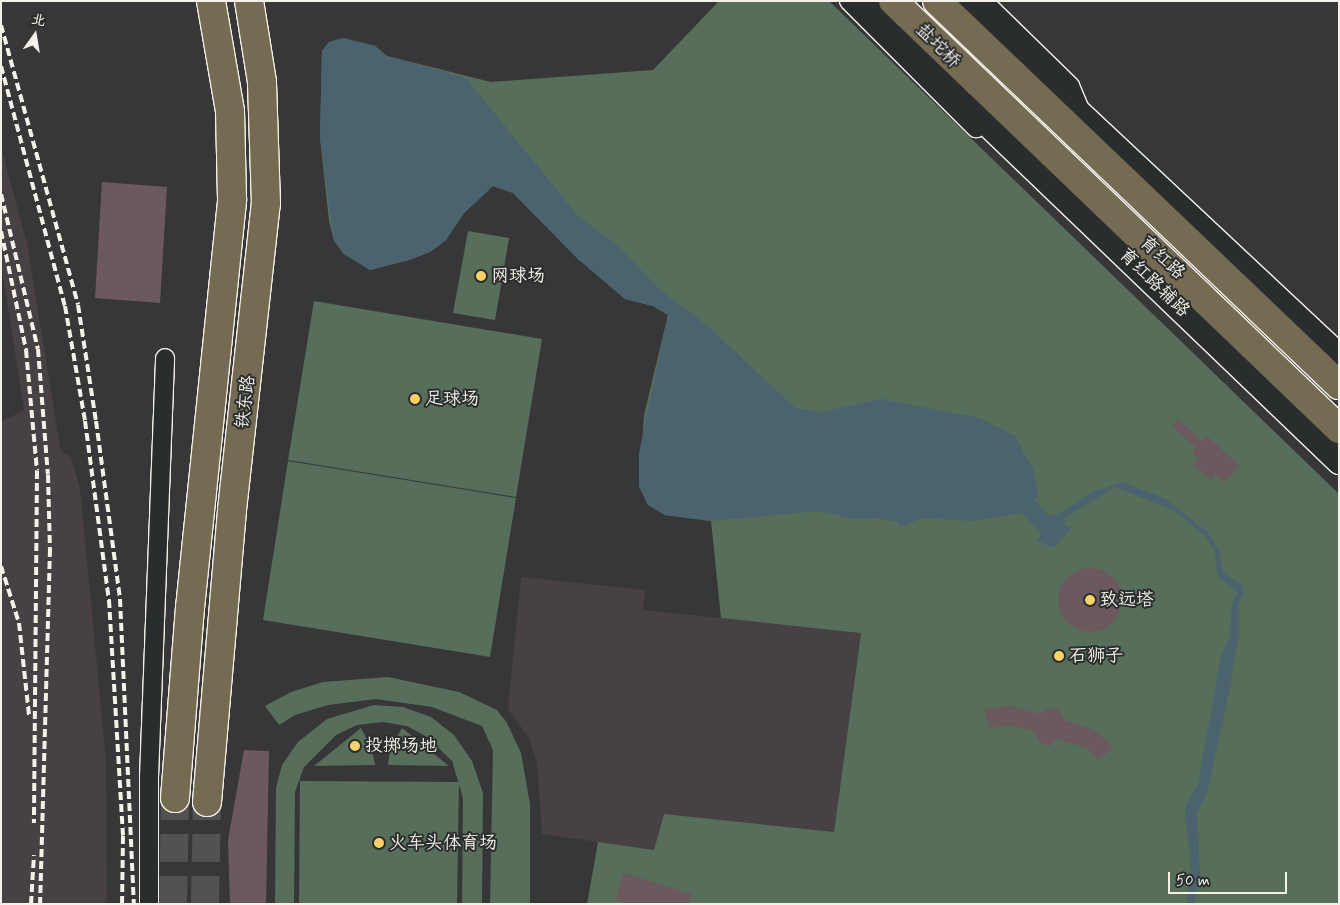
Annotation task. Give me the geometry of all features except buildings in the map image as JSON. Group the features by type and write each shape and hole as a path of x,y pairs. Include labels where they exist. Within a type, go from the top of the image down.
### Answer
{"highway":[{"name":"铁东路","path":"175,798 233,163 226,68 211,1"},
{"name":"铁东路","path":"207,802 232,510 246,403 267,172 262,82 249,1"},
{"name":"盐坨桥","path":"893,1 976,98"},
{"name":"盐坨桥","path":"937,1 1011,61"},
{"name":"育红路","path":"1011,61 1339,385"},
{"name":"育红路","path":"976,98 1339,429"}],"main road":[{"path":"1011,61 1083,116 1339,356"},
{"name":"育红路辅路","path":"976,98 1038,172 1339,461"}],"street":[{"path":"849,1 952,106 1004,152 1038,172"},
{"name":"育红路","path":"868,1 976,98"},
{"name":"育红路","path":"961,1 1011,61"},
{"path":"983,1 1070,86 1083,116"},
{"path":"149,904 149,777 164,358"}],"shaded area":[{"path":"1,147 27,243 61,452 71,457 80,488 106,760 107,904 1,904 1,422 24,410 1,264"},
{"path":"521,577 645,590 643,610 861,632 834,833 665,814 654,850 542,834 537,763 529,738 508,709"}],"green space":[{"path":"719,1 829,1 1339,494 1339,904 587,904 598,842 654,850 664,814 834,832 861,633 721,618 711,521 665,515 648,505 639,486 644,415 668,315 653,306 625,299 578,259 513,193 493,186 464,213 446,240 430,252 409,260 370,270 344,254 334,241 329,221 320,138 322,51 329,42 343,38 375,46 387,56 491,82 653,70"},
{"name":"网球场","path":"468,231 509,238 495,320 453,313"},
{"name":"足球场","path":"314,301 542,339 516,497 288,460"},
{"path":"288,461 516,498 490,657 263,620"},
{"name":"火车头体育场","path":"388,677 459,692 497,710 507,723 521,753 530,804 530,904 490,904 493,750 482,726 432,707 376,699 328,705 295,715 279,725 265,706 291,692 323,682"},
{"name":"火车头体育场","path":"374,705 403,707 431,717 454,735 472,761 483,793 482,904 462,904 463,798 452,761 427,737 407,726 383,722 357,725 336,735 304,767 295,792 294,904 275,904 276,788 282,765 298,742 327,719"},
{"name":"投掷场地","path":"361,728 372,749 375,765 314,766"},
{"name":"投掷场地","path":"402,728 449,766 388,765 390,749"},
{"name":"火车头体育场","path":"300,781 459,782 457,904 299,904"}],"water":[{"path":"343,38 375,46 387,56 466,78 578,216 617,245 660,290 708,326 795,408 820,412 882,399 980,418 1015,436 1033,469 1038,495 1034,500 1047,514 1056,516 1094,491 1123,482 1168,500 1208,533 1219,550 1223,573 1242,585 1244,593 1238,605 1238,637 1228,697 1207,793 1197,813 1200,875 1194,904 1187,904 1191,870 1185,808 1198,784 1221,657 1230,636 1232,601 1238,593 1218,577 1214,550 1203,534 1175,511 1115,487 1065,518 1065,525 1071,528 1054,548 1036,540 1042,534 1022,513 971,521 921,518 901,527 896,522 877,518 853,519 819,511 711,521 665,515 648,505 639,486 639,453 668,315 653,306 625,299 578,259 513,193 493,186 464,213 446,240 430,252 409,260 370,270 344,254 334,241 320,138 322,51 329,42"}],"tunnel":[{"path":"173,904 175,798"},
{"path":"205,904 207,802"}],"railway":[{"path":"1,25 78,305 96,421 120,599 134,904"},
{"path":"1,66 65,306 85,421 109,600 123,836 122,904"},
{"path":"1,194 38,349 48,475 50,549 40,904"},
{"path":"1,231 26,350 37,471 34,823"},
{"path":"1,566 19,623 29,715"},
{"path":"31,904 34,855"}],"place":[{"name":"网球场","path":"481,276"},
{"name":"足球场","path":"415,399"},
{"name":"致远塔","path":"1090,600"},
{"name":"石狮子","path":"1059,656"},
{"name":"投掷场地","path":"355,746"},
{"name":"火车头体育场","path":"379,843"}]}
